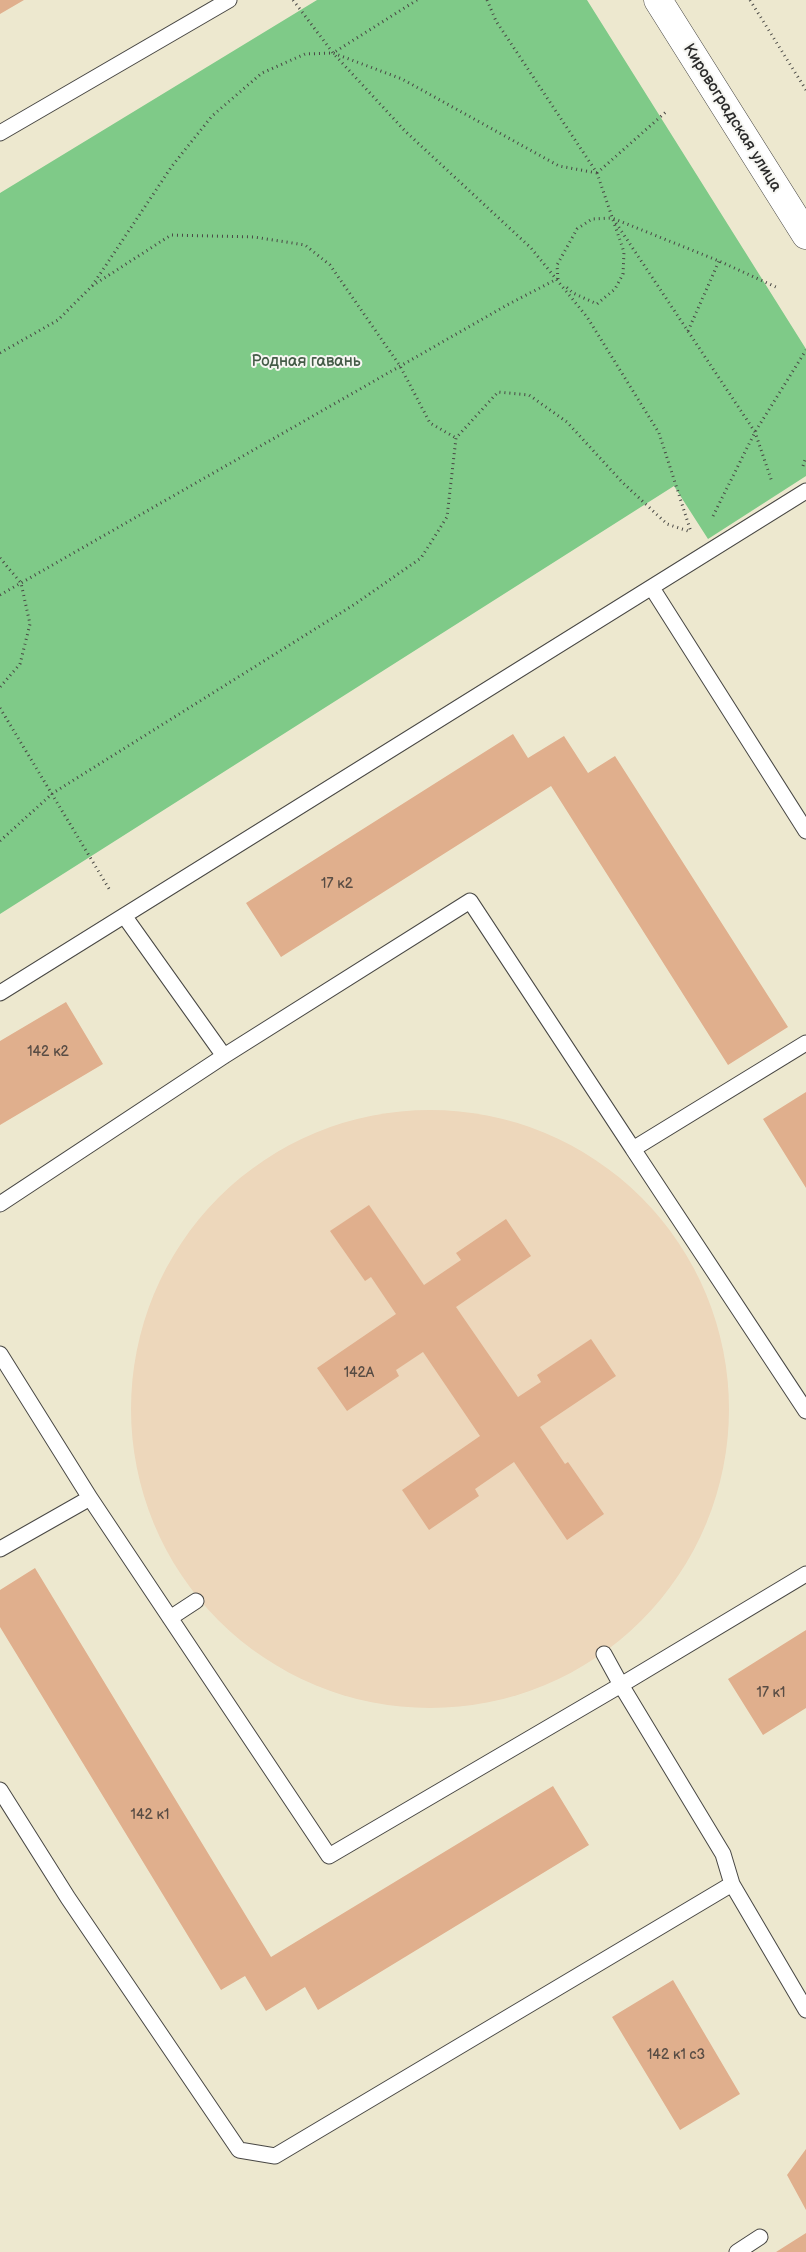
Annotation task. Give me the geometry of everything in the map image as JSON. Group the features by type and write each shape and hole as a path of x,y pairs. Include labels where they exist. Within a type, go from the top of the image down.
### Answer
{"street":[{"name":"Кировоградская улица","path":"658,0 806,235"}],"lane":[{"path":"0,133 229,0"},
{"path":"0,993 125,917 806,491"},
{"path":"652,588 806,831"},
{"path":"0,1204 224,1056 470,902 806,1412"},
{"path":"125,917 224,1056"},
{"path":"633,1149 806,1043"},
{"path":"0,1354 90,1498 329,1856 806,1574"},
{"path":"0,1549 90,1498"},
{"path":"170,1618 196,1601"},
{"path":"604,1654 723,1854 732,1884 806,2010"},
{"path":"0,1790 68,1898 239,2150 275,2156 732,1884"},
{"path":"737,2252 760,2237"}],"path":[{"path":"293,0 333,53 405,132 531,248 587,316 659,433 691,532 699,542 687,565"},
{"path":"333,53 417,0"},
{"path":"487,0 496,20 597,173 612,218 624,252 622,274 615,289 597,304 573,293 557,279 557,265 577,229 592,219 612,218 719,261 778,288"},
{"path":"750,0 806,90"},
{"path":"0,353 58,320 92,286 172,166 212,116 262,73 305,54 333,53 402,79 559,166 597,173"},
{"path":"597,173 667,111"},
{"path":"612,218 755,432 778,500 782,505"},
{"path":"92,286 171,235 254,238 305,245 330,264 400,366 430,423 456,438"},
{"path":"688,331 719,261"},
{"path":"0,595 400,366 557,279"},
{"path":"712,517 755,432 806,350"},
{"path":"0,841 53,794 355,604 421,558 447,517 456,438 498,392 529,395 567,422 622,482 667,524 691,532"},
{"path":"0,558 21,583 30,624 20,664 0,687"},
{"path":"0,708 112,892"}],"shaded area":[{"path":"430,1110 459,1111 488,1116 517,1123 544,1133 571,1145 596,1160 620,1178 641,1198 661,1219 679,1243 694,1268 706,1295 716,1322 723,1351 728,1380 728,1438 723,1467 716,1496 706,1523 694,1550 679,1575 661,1599 641,1620 620,1640 596,1658 571,1673 544,1685 517,1695 488,1702 459,1707 430,1708 401,1707 372,1702 343,1695 316,1685 289,1673 264,1658 240,1640 219,1620 199,1599 181,1575 166,1550 154,1523 144,1496 137,1467 132,1438 131,1409 132,1380 137,1351 144,1322 154,1295 166,1268 181,1243 199,1219 219,1198 240,1178 264,1160 289,1145 316,1133 343,1123 372,1116 401,1111"}],"green space":[{"name":"Родная гавань","path":"317,0 587,0 806,349 806,476 708,539 674,486 0,914 0,193"}],"building":[{"path":"0,0 24,0 0,14"},
{"path":"513,734 528,758 564,736 588,773 615,756 788,1027 728,1065 551,786 281,957 246,903"},
{"path":"66,1002 103,1064 0,1125 0,1041"},
{"path":"806,1092 806,1188 763,1119"},
{"path":"369,1205 424,1285 461,1260 456,1253 506,1219 531,1256 456,1307 518,1397 541,1382 537,1375 591,1339 616,1376 540,1427 565,1464 568,1462 604,1514 567,1540 514,1462 475,1489 479,1496 429,1530 402,1490 480,1436 423,1352 396,1370 399,1376 347,1411 317,1368 396,1314 371,1277 365,1281 330,1231"},
{"path":"35,1568 271,1957 553,1786 589,1845 318,2010 305,1987 266,2011 245,1976 221,1990 0,1627 0,1590"},
{"path":"806,1630 806,1708 763,1735 728,1679"},
{"path":"673,1980 740,2094 680,2130 612,2017"},
{"path":"806,2149 806,2210 787,2175"},
{"path":"806,2233 806,2252 776,2252"}]}
